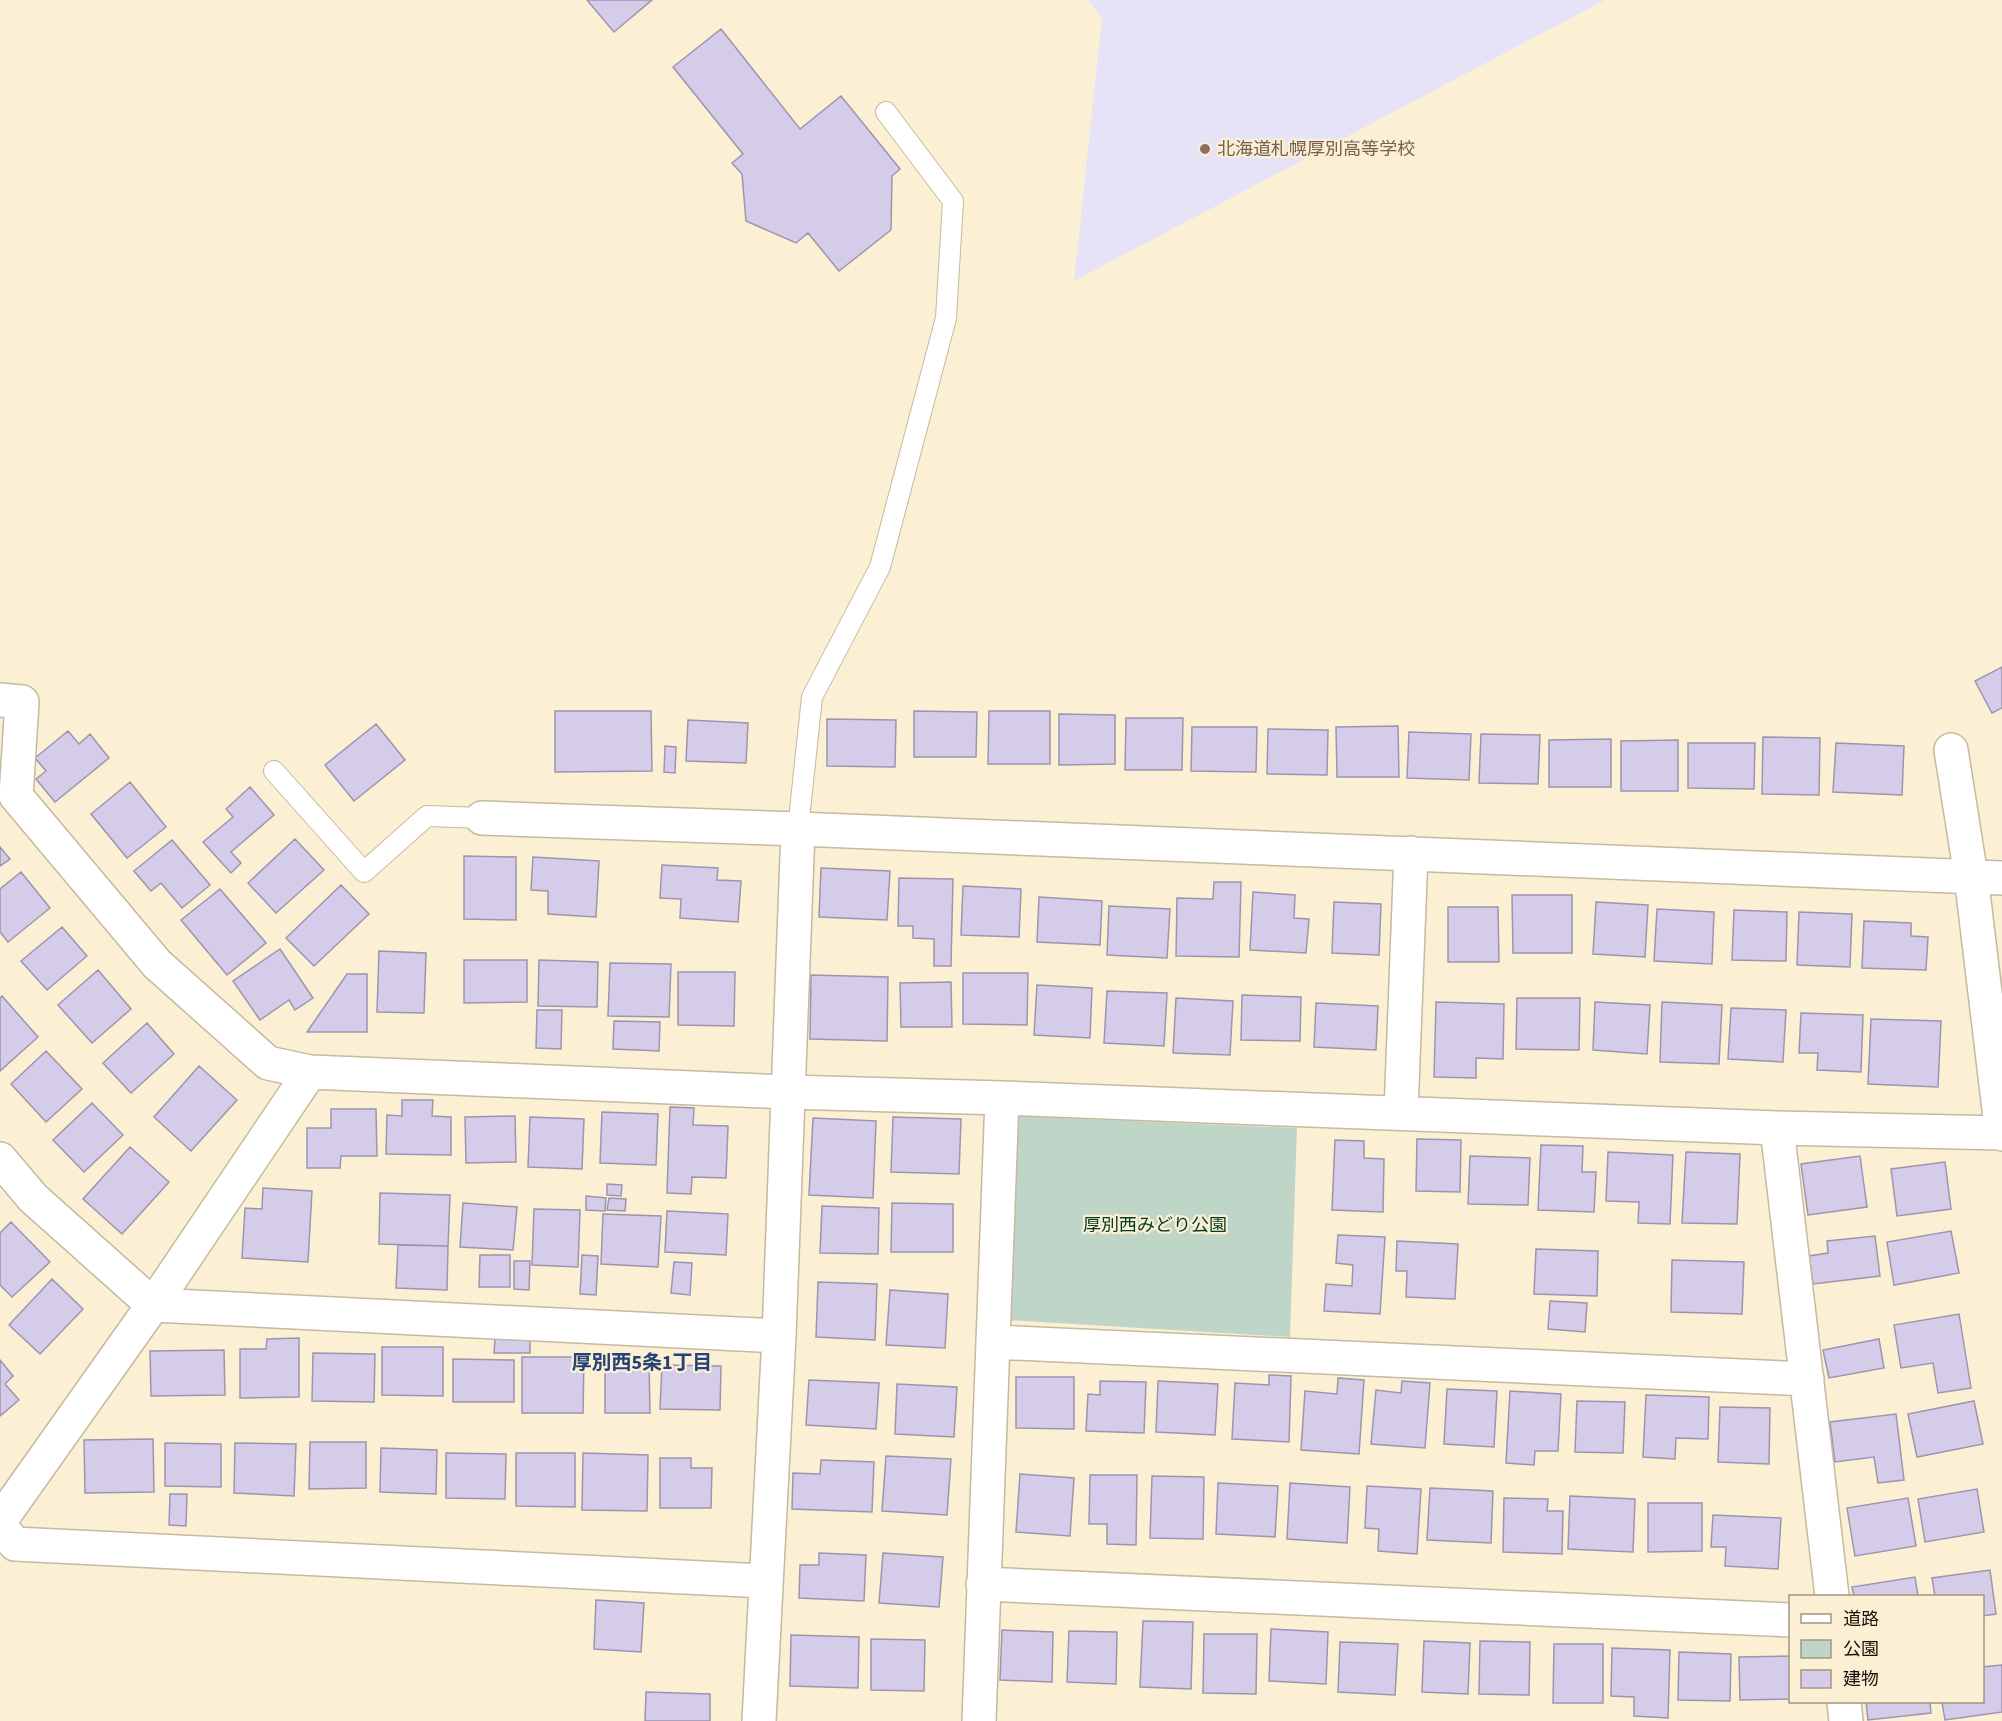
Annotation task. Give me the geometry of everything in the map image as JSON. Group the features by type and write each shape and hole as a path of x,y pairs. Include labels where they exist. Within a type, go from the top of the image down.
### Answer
{"street":[{"path":"0,700 22,702 16,796 157,964 268,1063 310,1072 788,1092 2002,1134 1986,877 1951,750"},
{"path":"482,818 798,828 1986,877"},
{"path":"759,1721 779,1336 798,828"},
{"path":"1401,1112 1411,853"},
{"path":"0,1521 153,1305 310,1072"},
{"path":"980,1721 983,1584 1002,1098"},
{"path":"1777,1128 1832,1595"},
{"path":"0,1160 33,1198 153,1305 779,1336"},
{"path":"993,1342 1807,1379"},
{"path":"0,1526 15,1544 766,1581"},
{"path":"983,1584 1789,1620"},
{"path":"1844,1703 1846,1721"}],"lane":[{"path":"798,828 812,697 880,567 946,318 953,201 886,112"},
{"path":"274,771 364,873 426,816 482,818"}],"shaded area":[{"name":"北海道札幌厚別高等学校","path":"1088,0 1605,0 1074,281 1102,18"}],"green space":[{"name":"厚別西みどり公園","path":"1016,1116 1297,1128 1290,1337 1007,1320"}],"building":[{"path":"587,0 652,0 614,32"},
{"path":"721,29 800,129 841,96 900,169 892,176 891,230 839,271 808,233 796,243 746,221 742,174 732,163 743,154 673,67"},
{"path":"2002,667 2002,708 1992,713 1975,681"},
{"path":"555,711 651,711 652,771 555,772"},
{"path":"914,711 977,712 976,757 914,757"},
{"path":"989,711 1050,711 1050,764 988,764"},
{"path":"1059,714 1115,715 1115,764 1059,765"},
{"path":"1126,718 1183,718 1182,770 1125,770"},
{"path":"827,719 896,720 895,767 827,766"},
{"path":"688,720 748,723 746,763 686,761"},
{"path":"376,724 405,760 354,801 325,765"},
{"path":"1398,726 1399,777 1337,777 1336,727"},
{"path":"1192,727 1257,727 1256,772 1191,771"},
{"path":"1268,729 1328,730 1327,775 1267,774"},
{"path":"68,731 79,744 90,734 109,758 55,802 36,779 46,771 35,758"},
{"path":"1409,732 1471,734 1469,780 1407,778"},
{"path":"1481,734 1540,735 1538,784 1479,783"},
{"path":"1763,737 1820,738 1819,795 1762,794"},
{"path":"1611,739 1611,787 1549,787 1549,740"},
{"path":"1678,740 1678,791 1621,791 1621,741"},
{"path":"1688,743 1755,743 1754,789 1688,788"},
{"path":"1836,743 1904,746 1902,795 1833,792"},
{"path":"665,746 676,747 675,773 664,772"},
{"path":"130,782 166,827 127,858 91,814"},
{"path":"250,787 274,815 231,852 241,863 231,873 203,842 233,817 226,809"},
{"path":"295,839 324,870 276,913 248,883"},
{"path":"172,840 210,885 182,908 161,883 151,891 134,871"},
{"path":"0,847 10,859 0,866"},
{"path":"464,856 516,857 516,920 464,919"},
{"path":"533,857 599,861 596,917 548,914 548,891 531,890"},
{"path":"662,865 718,868 717,880 741,881 738,922 680,918 681,899 660,898"},
{"path":"821,868 890,871 887,920 819,917"},
{"path":"21,872 50,908 8,942 0,932 0,889"},
{"path":"899,878 953,879 951,966 934,966 934,939 913,938 913,926 898,926"},
{"path":"1214,882 1241,882 1239,957 1176,956 1177,898 1213,899"},
{"path":"341,885 369,914 314,966 286,938"},
{"path":"963,886 1021,889 1019,937 961,935"},
{"path":"220,889 266,943 227,975 181,920"},
{"path":"1253,892 1295,895 1294,918 1309,919 1306,953 1250,950"},
{"path":"1512,895 1572,895 1572,953 1513,953"},
{"path":"1039,897 1102,901 1100,945 1037,942"},
{"path":"1334,902 1381,904 1379,955 1332,953"},
{"path":"1596,902 1648,905 1645,957 1593,954"},
{"path":"1109,906 1170,909 1167,958 1107,955"},
{"path":"1448,907 1498,907 1499,962 1448,962"},
{"path":"1657,909 1714,912 1712,964 1654,961"},
{"path":"1734,910 1787,912 1786,961 1732,960"},
{"path":"1799,912 1852,914 1850,967 1797,965"},
{"path":"1864,921 1911,923 1911,936 1928,937 1926,970 1862,968"},
{"path":"62,927 87,956 47,990 21,961"},
{"path":"280,949 313,998 295,1010 289,1000 260,1020 233,981"},
{"path":"379,951 426,953 424,1013 377,1012"},
{"path":"464,960 527,960 527,1002 464,1003"},
{"path":"539,960 598,962 597,1007 538,1006"},
{"path":"610,963 671,964 669,1017 608,1016"},
{"path":"98,970 131,1009 92,1043 58,1005"},
{"path":"678,972 735,972 734,1026 678,1025"},
{"path":"963,973 1028,973 1027,1025 963,1024"},
{"path":"347,974 367,974 367,1032 307,1032"},
{"path":"811,975 888,977 887,1041 810,1039"},
{"path":"951,982 952,1027 901,1027 900,983"},
{"path":"1037,985 1092,988 1090,1038 1034,1035"},
{"path":"1107,991 1167,993 1164,1046 1104,1043"},
{"path":"1242,995 1301,997 1300,1041 1241,1040"},
{"path":"2,996 38,1037 0,1071 0,998"},
{"path":"1176,998 1233,1001 1230,1055 1173,1053"},
{"path":"1517,998 1580,998 1579,1050 1516,1049"},
{"path":"1436,1002 1504,1004 1503,1059 1476,1058 1476,1078 1434,1077"},
{"path":"1595,1002 1650,1005 1647,1054 1593,1050"},
{"path":"1662,1002 1722,1005 1719,1064 1660,1062"},
{"path":"1316,1003 1378,1006 1376,1050 1314,1047"},
{"path":"1731,1008 1786,1010 1783,1062 1728,1059"},
{"path":"537,1010 562,1010 561,1049 536,1048"},
{"path":"1801,1013 1863,1015 1861,1072 1817,1070 1818,1053 1799,1053"},
{"path":"1871,1019 1941,1021 1938,1087 1868,1084"},
{"path":"614,1021 660,1022 659,1051 613,1049"},
{"path":"147,1023 174,1054 131,1093 103,1063"},
{"path":"46,1051 82,1089 46,1122 11,1084"},
{"path":"199,1066 237,1100 191,1151 154,1117"},
{"path":"402,1100 433,1100 432,1116 451,1117 451,1155 386,1154 387,1115 402,1116"},
{"path":"92,1103 123,1135 84,1172 53,1140"},
{"path":"670,1107 694,1108 693,1125 728,1126 726,1178 692,1177 691,1194 667,1193"},
{"path":"331,1109 376,1109 377,1156 341,1156 340,1168 307,1168 307,1128 331,1128"},
{"path":"602,1112 658,1114 656,1165 600,1163"},
{"path":"515,1116 516,1162 466,1163 465,1117"},
{"path":"530,1117 584,1119 582,1169 528,1167"},
{"path":"893,1117 961,1119 959,1174 891,1172"},
{"path":"813,1118 876,1121 873,1198 809,1195"},
{"path":"1417,1139 1461,1140 1460,1192 1416,1191"},
{"path":"1335,1140 1364,1141 1364,1158 1384,1159 1383,1212 1332,1210"},
{"path":"1541,1145 1583,1146 1582,1172 1596,1172 1594,1212 1538,1210"},
{"path":"130,1147 169,1182 122,1234 83,1199"},
{"path":"1608,1152 1673,1155 1670,1224 1638,1223 1639,1202 1606,1201"},
{"path":"1686,1152 1740,1154 1737,1224 1682,1223"},
{"path":"1470,1156 1530,1158 1528,1205 1468,1204"},
{"path":"1860,1156 1867,1207 1808,1215 1801,1164"},
{"path":"1945,1162 1951,1209 1897,1216 1891,1169"},
{"path":"607,1184 622,1185 621,1196 607,1195"},
{"path":"263,1188 312,1191 308,1262 242,1258 245,1208 262,1209"},
{"path":"380,1193 450,1195 448,1246 379,1244"},
{"path":"586,1196 606,1198 605,1211 586,1210"},
{"path":"609,1198 626,1199 625,1211 607,1210"},
{"path":"463,1203 517,1207 513,1250 460,1247"},
{"path":"892,1203 953,1204 953,1252 891,1252"},
{"path":"822,1206 879,1208 878,1254 820,1253"},
{"path":"534,1209 580,1210 578,1267 532,1265"},
{"path":"667,1211 728,1214 726,1255 665,1252"},
{"path":"603,1214 661,1216 658,1267 601,1264"},
{"path":"11,1222 50,1262 12,1297 0,1285 0,1233"},
{"path":"1951,1231 1959,1273 1894,1285 1887,1242"},
{"path":"1338,1235 1385,1237 1380,1314 1324,1311 1326,1284 1352,1286 1353,1265 1336,1263"},
{"path":"1875,1236 1880,1276 1813,1284 1809,1256 1828,1253 1827,1241"},
{"path":"1397,1241 1458,1244 1455,1299 1406,1297 1407,1271 1396,1271"},
{"path":"398,1245 448,1246 447,1290 396,1288"},
{"path":"1536,1249 1598,1251 1597,1296 1534,1294"},
{"path":"480,1255 510,1255 510,1287 479,1287"},
{"path":"582,1255 598,1256 596,1295 580,1294"},
{"path":"1672,1260 1744,1262 1742,1314 1671,1312"},
{"path":"514,1261 530,1261 529,1290 514,1289"},
{"path":"674,1262 692,1263 690,1295 671,1293"},
{"path":"52,1279 83,1309 40,1354 9,1325"},
{"path":"818,1282 877,1284 875,1340 816,1337"},
{"path":"890,1290 948,1294 945,1348 886,1345"},
{"path":"1550,1301 1587,1303 1585,1332 1548,1329"},
{"path":"1959,1314 1971,1388 1938,1393 1933,1363 1901,1368 1894,1325"},
{"path":"299,1338 299,1397 240,1398 240,1349 266,1349 267,1339"},
{"path":"495,1339 530,1340 530,1353 494,1353"},
{"path":"1879,1339 1884,1368 1829,1378 1823,1350"},
{"path":"382,1347 443,1347 443,1396 382,1395"},
{"path":"224,1350 225,1395 151,1396 150,1351"},
{"path":"313,1353 375,1354 374,1402 312,1401"},
{"path":"522,1357 584,1357 583,1413 522,1413"},
{"path":"453,1359 514,1360 514,1402 453,1402"},
{"path":"0,1360 13,1376 5,1384 19,1400 0,1416"},
{"path":"605,1362 649,1362 650,1413 605,1413"},
{"path":"662,1365 721,1366 720,1410 660,1409"},
{"path":"1269,1375 1291,1376 1289,1442 1232,1439 1235,1383 1269,1385"},
{"path":"1016,1377 1074,1377 1074,1429 1016,1428"},
{"path":"1338,1378 1364,1380 1359,1454 1301,1450 1305,1391 1337,1394"},
{"path":"809,1380 879,1383 876,1429 806,1425"},
{"path":"1100,1381 1146,1382 1144,1433 1086,1431 1088,1394 1100,1395"},
{"path":"1158,1381 1218,1384 1215,1435 1156,1432"},
{"path":"1402,1381 1430,1383 1425,1448 1371,1444 1376,1390 1401,1393"},
{"path":"897,1384 957,1387 954,1437 895,1434"},
{"path":"1447,1389 1497,1391 1494,1447 1444,1444"},
{"path":"1510,1391 1561,1394 1558,1451 1535,1451 1534,1465 1506,1463"},
{"path":"1646,1395 1709,1397 1708,1439 1676,1438 1675,1459 1643,1457"},
{"path":"1577,1401 1625,1402 1623,1453 1575,1452"},
{"path":"1974,1401 1983,1444 1917,1457 1908,1414"},
{"path":"1720,1407 1770,1408 1769,1464 1718,1462"},
{"path":"1896,1414 1904,1480 1878,1483 1874,1457 1835,1462 1830,1422"},
{"path":"153,1439 154,1492 85,1493 84,1440"},
{"path":"310,1442 366,1442 366,1488 309,1489"},
{"path":"165,1443 221,1444 221,1487 165,1486"},
{"path":"235,1443 296,1444 294,1496 234,1493"},
{"path":"381,1448 437,1450 436,1494 380,1492"},
{"path":"446,1453 506,1454 505,1499 446,1498"},
{"path":"516,1453 575,1453 575,1507 516,1506"},
{"path":"583,1453 648,1455 647,1511 582,1510"},
{"path":"886,1456 951,1459 947,1515 882,1511"},
{"path":"660,1458 691,1458 691,1468 712,1468 711,1508 660,1508"},
{"path":"821,1460 874,1462 872,1512 792,1509 793,1473 820,1474"},
{"path":"1020,1474 1074,1478 1070,1536 1016,1532"},
{"path":"1090,1475 1137,1475 1136,1545 1107,1544 1107,1524 1089,1524"},
{"path":"1152,1476 1204,1477 1203,1539 1150,1538"},
{"path":"1218,1483 1278,1486 1275,1537 1216,1534"},
{"path":"1290,1483 1350,1487 1347,1543 1287,1539"},
{"path":"1367,1486 1421,1489 1417,1554 1378,1551 1379,1529 1365,1528"},
{"path":"1430,1488 1493,1491 1491,1543 1427,1540"},
{"path":"1977,1489 1984,1532 1925,1542 1918,1499"},
{"path":"170,1494 187,1494 186,1526 169,1525"},
{"path":"1570,1496 1635,1499 1633,1552 1568,1549"},
{"path":"1504,1498 1548,1499 1547,1511 1563,1511 1562,1554 1503,1552"},
{"path":"1908,1498 1916,1546 1855,1556 1847,1508"},
{"path":"1648,1503 1702,1503 1702,1551 1648,1552"},
{"path":"1713,1515 1781,1518 1778,1569 1725,1566 1726,1547 1711,1547"},
{"path":"819,1553 866,1555 864,1601 799,1598 800,1565 819,1565"},
{"path":"883,1553 943,1557 939,1607 879,1603"},
{"path":"1990,1570 1996,1614 1984,1616 1984,1595 1935,1595 1932,1578"},
{"path":"1915,1577 1918,1595 1854,1595 1852,1587"},
{"path":"596,1600 644,1603 641,1652 594,1649"},
{"path":"1143,1621 1193,1622 1191,1689 1140,1687"},
{"path":"1271,1629 1328,1632 1326,1684 1269,1681"},
{"path":"1002,1630 1053,1632 1052,1682 1000,1680"},
{"path":"1069,1631 1117,1632 1116,1684 1067,1682"},
{"path":"1204,1634 1257,1634 1256,1694 1203,1693"},
{"path":"791,1635 859,1637 858,1688 790,1686"},
{"path":"871,1639 925,1640 924,1691 871,1690"},
{"path":"1424,1641 1470,1643 1468,1694 1422,1692"},
{"path":"1480,1641 1530,1642 1529,1695 1479,1694"},
{"path":"1340,1642 1398,1644 1395,1695 1338,1692"},
{"path":"1554,1644 1603,1644 1603,1703 1553,1703"},
{"path":"1612,1648 1670,1650 1668,1718 1634,1716 1634,1697 1611,1696"},
{"path":"1679,1652 1731,1654 1730,1701 1678,1700"},
{"path":"1789,1656 1789,1699 1740,1700 1739,1657"},
{"path":"2002,1665 2002,1712 1945,1720 1942,1703 1984,1703 1984,1667"},
{"path":"646,1692 710,1694 710,1721 645,1721"},
{"path":"1866,1703 1930,1703 1931,1713 1868,1720"}],"place":[{"name":"北海道札幌厚別高等学校","path":"1205,149"}],"district":[{"name":"厚別西5条1丁目","path":"642,1362"}]}
